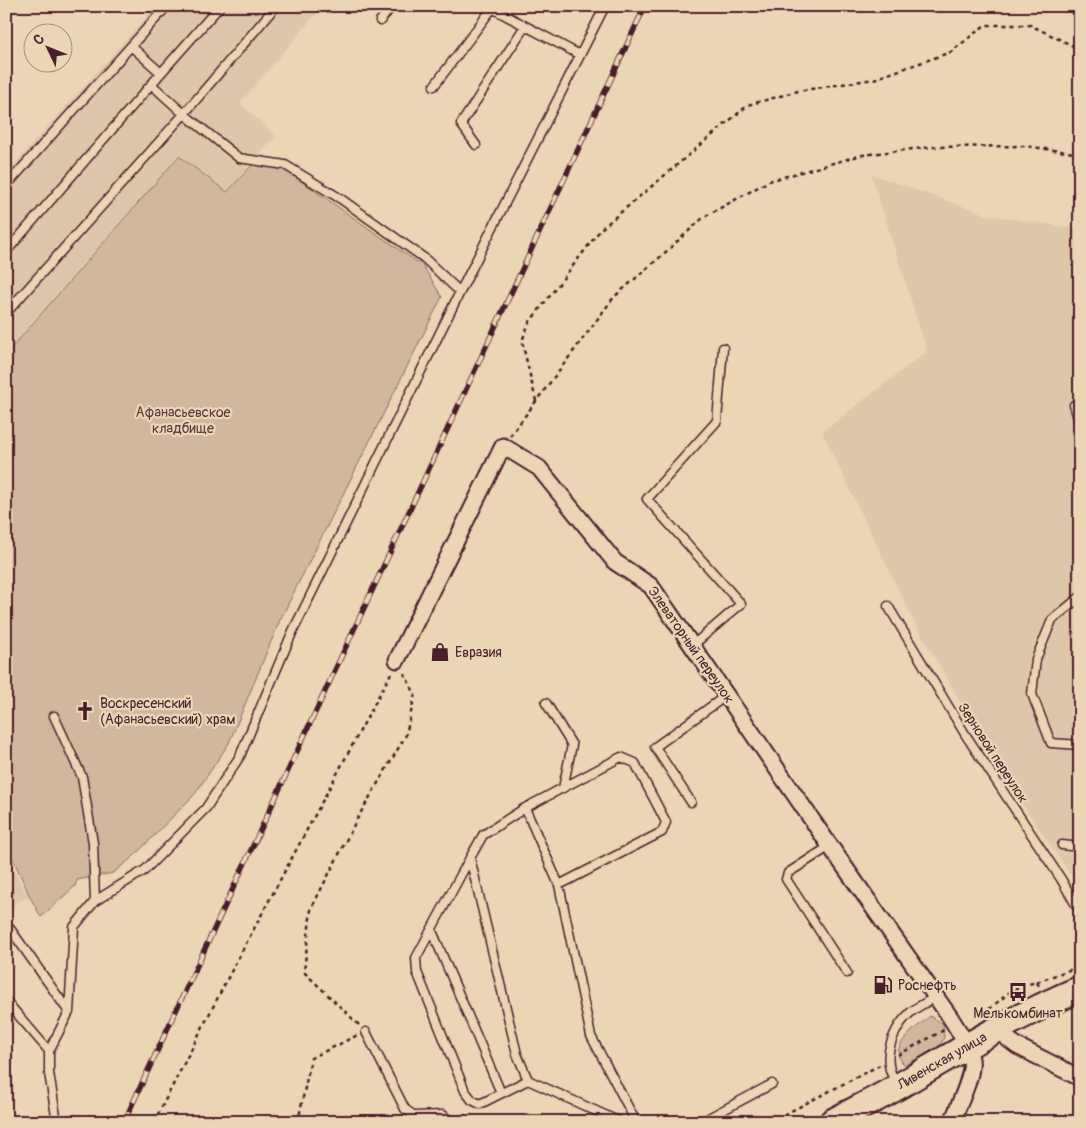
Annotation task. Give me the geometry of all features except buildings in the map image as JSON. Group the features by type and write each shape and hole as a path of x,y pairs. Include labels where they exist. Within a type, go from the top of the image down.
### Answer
{"main road":[{"name":"Ливенская улица","path":"832,1122 898,1087 960,1035 990,1022 1042,993 1080,989"}],"street":[{"name":"Элеваторный переулок","path":"503,446 539,468 615,562 651,586 936,997 960,1035"},
{"path":"397,660 503,446"},
{"path":"990,1022 1017,1046 1080,1078"},
{"path":"952,1122 968,1080 971,1060 960,1035"}],"lane":[{"path":"6,186 167,6"},
{"path":"6,252 220,6"},
{"path":"6,313 184,114 276,6"},
{"path":"380,21 392,6"},
{"path":"57,1122 49,1051 69,1012 74,926 95,901 145,870 206,808 240,756 292,633 460,292 605,6"},
{"path":"434,86 491,7 580,55"},
{"path":"476,145 461,124 525,26"},
{"path":"131,46 161,73"},
{"path":"151,84 184,114 239,158 285,165 341,200 424,258 460,292"},
{"path":"693,645 741,604 647,499 717,421 723,348"},
{"path":"1074,405 1080,424"},
{"path":"1080,597 1052,620 1036,659 1032,694 1051,744 1080,745"},
{"name":"Зерновой переулок","path":"888,606 965,734 1080,912"},
{"path":"691,802 655,747 727,695"},
{"path":"546,703 572,744 562,788"},
{"path":"54,716 82,777 93,843 95,901"},
{"path":"528,1080 480,1104 472,1100 465,1091 417,972 416,958 483,835 525,808 621,757 635,763 666,822 662,832 559,885"},
{"path":"525,808 559,885 591,1036 636,1122"},
{"path":"1062,845 1080,847"},
{"path":"830,846 788,873 786,879 847,972"},
{"path":"470,858 517,1054 528,1080 620,1122"},
{"path":"6,922 69,1012"},
{"path":"432,931 502,1093"},
{"path":"898,1087 891,1072 889,1060 890,1048 895,1032 902,1021 913,1010 936,997"},
{"path":"6,1001 49,1051"},
{"path":"366,1032 405,1109 414,1116 443,1115 451,1122"},
{"path":"701,1122 772,1084"}],"path":[{"path":"536,402 522,341 529,322 601,229 748,105 798,91 874,79 951,52 985,25 1030,25 1073,46 1080,63"},
{"path":"503,446 614,297 704,217 769,181 862,155 931,147 1026,146 1080,154"},
{"path":"298,1122 311,1058 366,1032 304,972 311,908 357,820 406,734 415,694 397,660"},
{"path":"154,1122 234,966 397,660"},
{"path":"990,1022 1010,992 1024,985 1042,993 1080,966"},
{"path":"770,1122 889,1060 960,1035"}],"shaded area":[{"path":"156,6 323,6 240,103 276,136 227,191 179,155 6,352 6,170 10,169"},
{"path":"871,174 988,215 1080,229 1080,888 1004,778 912,618 822,432 927,351"},
{"path":"6,855 28,897 6,908"}],"green space":[{"name":"Афанасьевское кладбище","path":"179,156 227,192 253,164 285,170 423,266 442,297 280,620 229,743 195,794 133,857 113,873 77,880 75,886 41,917 6,843 6,354"},
{"path":"930,1016 943,1024 944,1038 939,1047 905,1065 898,1052 901,1045 911,1032"}],"railway":[{"path":"124,1122 645,6"}],"place":[{"name":"Евразия","path":"440,652"},
{"name":"Воскресенский (Афанасьевский) храм","path":"85,711"},
{"name":"Роснефть","path":"883,985"},
{"name":"Мелькомбинат","path":"1018,992"}]}
